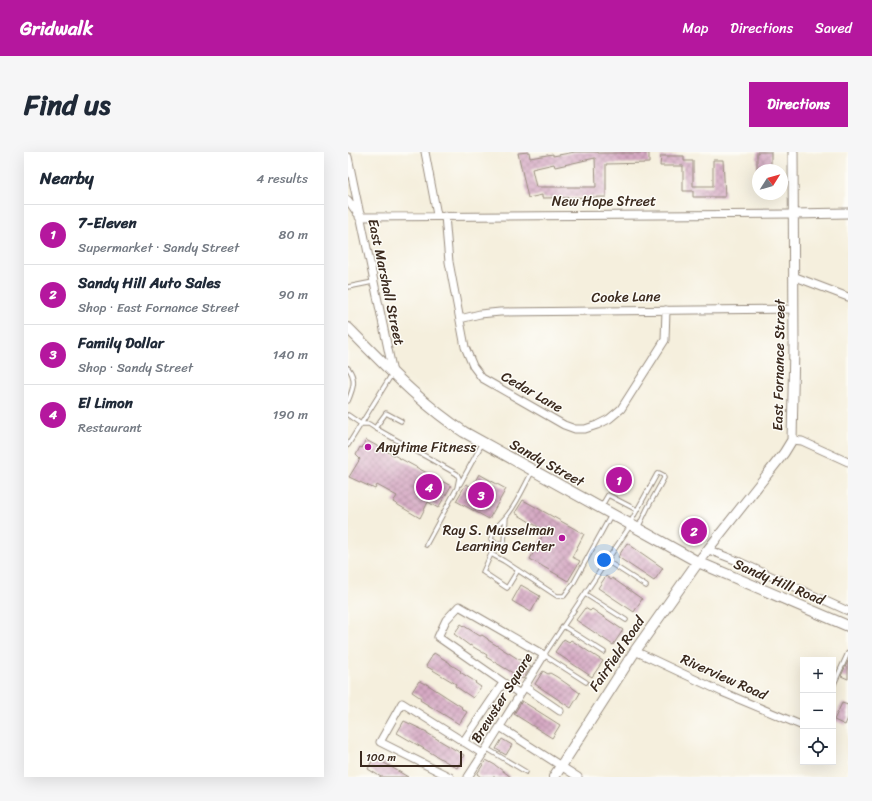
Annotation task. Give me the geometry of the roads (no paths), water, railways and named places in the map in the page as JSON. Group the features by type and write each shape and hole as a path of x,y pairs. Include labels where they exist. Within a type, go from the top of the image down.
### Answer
{"main road":[{"name":"Sandy Street","path":"348,328 393,373 440,415 464,432 698,562"},
{"name":"Sandy Hill Road","path":"698,562 848,626"},
{"name":"Fairfield Road","path":"554,777 635,651 698,562"}],"street":[{"path":"425,152 436,215"},
{"name":"East Fornance Street","path":"709,550 784,453 792,440 794,309 793,152"},
{"path":"348,157 359,217"},
{"name":"East Marshall Street","path":"348,200 359,217 393,373"},
{"name":"New Hope Street","path":"359,217 436,215 848,213"},
{"name":"Cedar Lane","path":"445,216 449,262 465,347 473,366 482,378 564,425 575,429 585,429 597,426 609,419 621,409 665,340 666,310"},
{"path":"794,276 848,296"},
{"name":"Cooke Lane","path":"460,319 480,314 500,312 794,309"},
{"path":"792,440 802,441 848,462"},
{"path":"709,550 740,562 848,610"},
{"name":"Fairfield Road","path":"698,562 709,550"},
{"name":"Brewster Square","path":"468,777 544,655 459,606 446,620 438,637 503,683"},
{"name":"Riverview Road","path":"635,651 722,692 800,725"},
{"path":"463,742 503,683 520,694"},
{"path":"525,687 560,711"},
{"path":"450,777 380,742 402,703 463,742 485,751"},
{"path":"500,727 578,777"}],"lane":[{"path":"348,287 373,282"},
{"path":"348,368 352,373 354,387 350,392 348,401"},
{"path":"348,445 393,373"},
{"path":"375,428 386,413 401,421"},
{"path":"348,415 361,424 369,424 457,474 459,478 457,488"},
{"path":"426,545 483,443"},
{"path":"506,517 504,542 502,544 496,543 492,539 492,534 498,524 509,514 533,471"},
{"path":"586,682 544,655 607,561 648,507 664,478 663,475 659,473 657,474 637,510 633,526"},
{"path":"600,508 608,495 637,510"},
{"path":"491,554 558,596 564,596 574,584 611,514"},
{"path":"496,543 483,572 507,588 518,570"},
{"path":"607,561 646,586"},
{"path":"585,594 626,620"},
{"path":"563,626 604,652"},
{"path":"836,679 848,652"},
{"path":"485,751 526,772"}],"place":[{"name":"Anytime Fitness","path":"368,447"},
{"name":"7-Eleven","path":"619,480"},
{"name":"El Limon","path":"429,487"},
{"name":"Family Dollar","path":"481,495"},
{"name":"Sandy Hill Auto Sales","path":"694,531"},
{"name":"Ray S. Musselman Learning Center","path":"562,538"}]}
